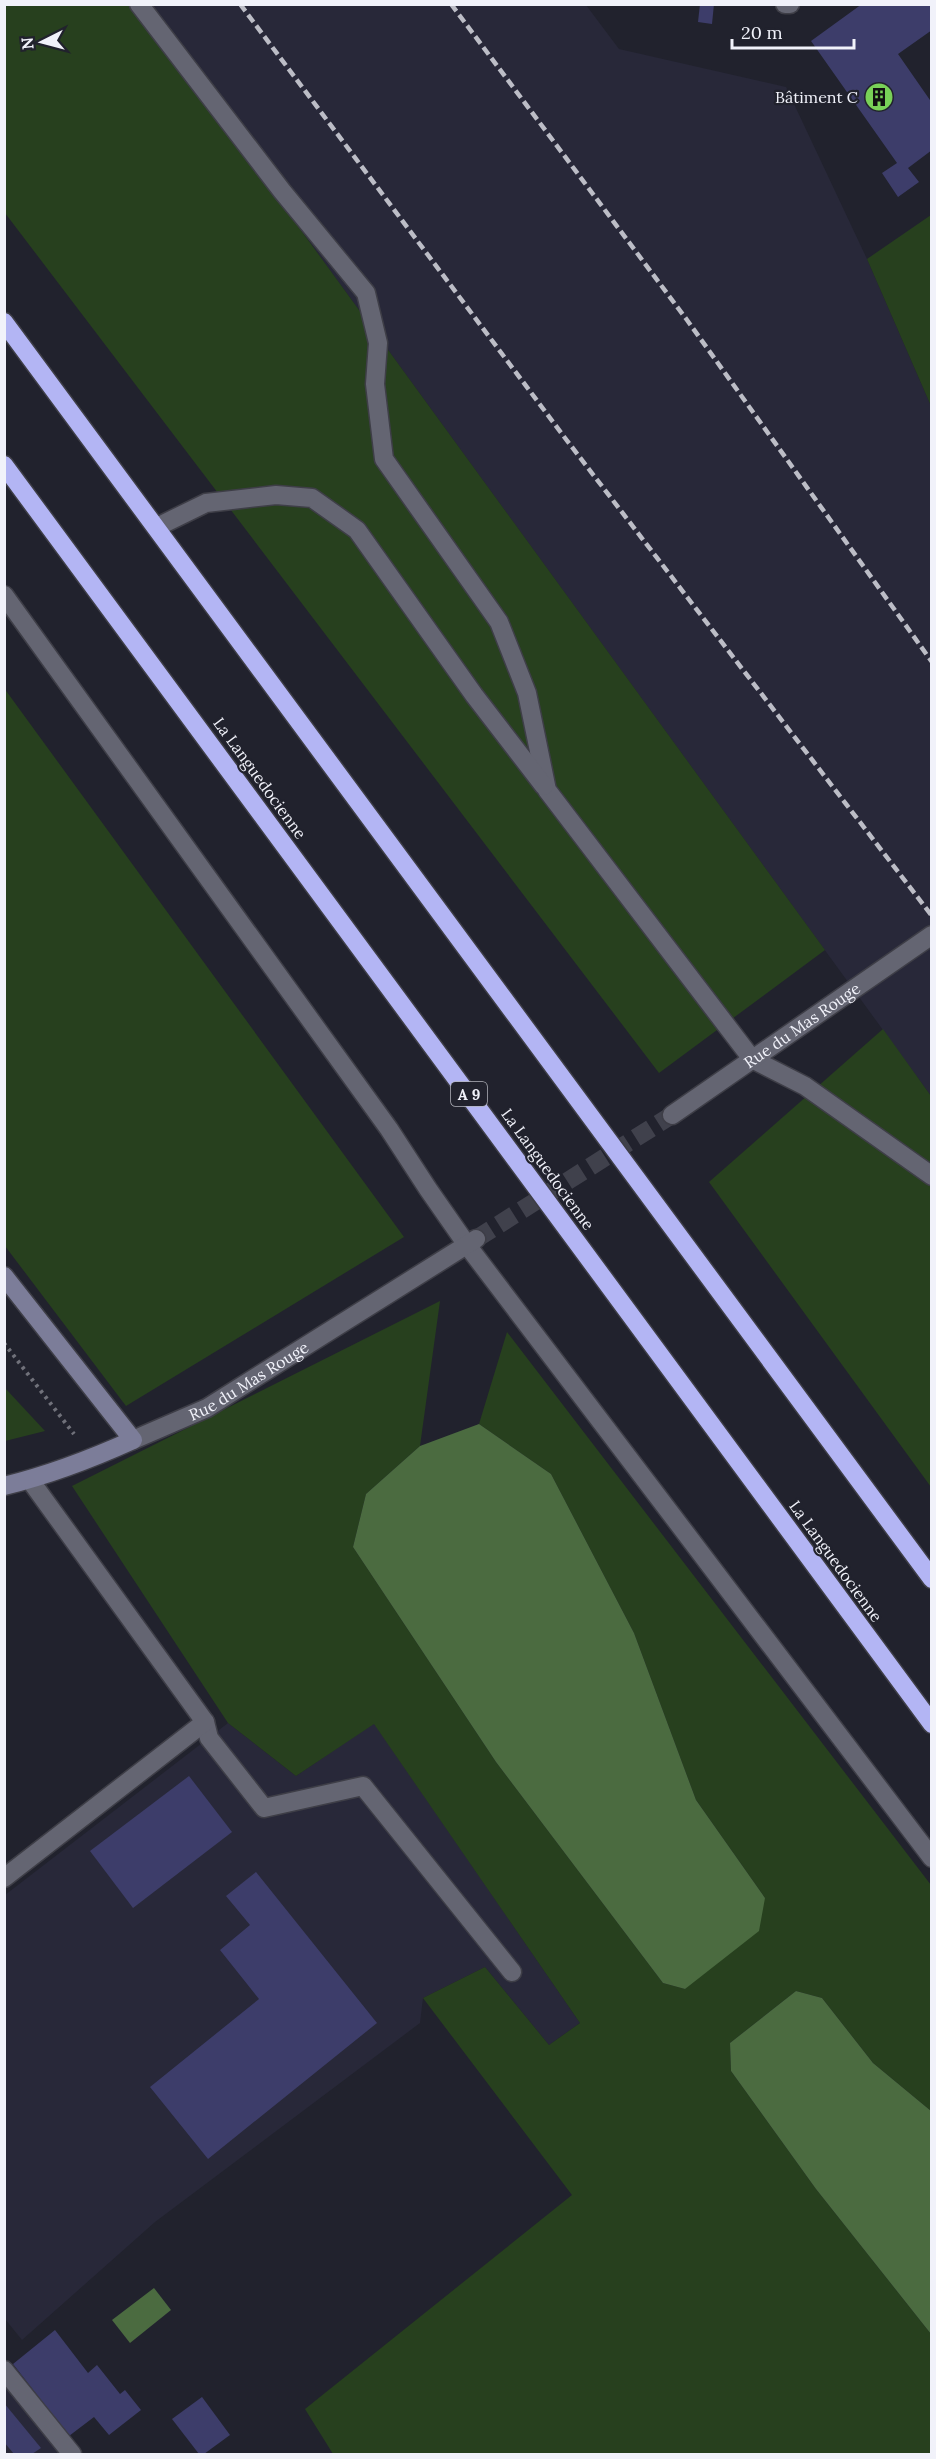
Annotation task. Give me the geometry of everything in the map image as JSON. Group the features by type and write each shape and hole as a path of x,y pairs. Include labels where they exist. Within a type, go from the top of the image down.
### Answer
{"highway":[{"path":"4,322 932,1579"},
{"name":"La Languedocienne","path":"4,465 932,1724"}],"street":[{"path":"139,4 282,191 366,293 378,343 375,384 384,459 499,622 527,693 547,790"},
{"path":"785,4 790,4"},
{"path":"156,527 206,503 276,495 312,498 357,530 474,694 752,1059 805,1086 932,1176"},
{"path":"4,595 389,1129 428,1189 472,1242 932,1858"},
{"name":"Rue du Mas Rouge","path":"672,1115 932,935"},
{"name":"Rue du Mas Rouge","path":"4,1486 30,1480 93,1458 207,1408 472,1242"},
{"path":"4,1276 133,1440"},
{"path":"30,1480 205,1722 209,1738 264,1808 363,1785 512,1972"},
{"path":"4,1878 205,1722"},
{"path":"4,2370 72,2454"}],"path":[{"path":"4,1343 93,1458"}],"shaded area":[{"path":"5,5 137,5 825,950 659,1073 5,213"},
{"path":"137,5 586,5 619,49 786,87 867,259 931,406 931,1096"},
{"path":"931,215 931,406 867,259"},
{"path":"4,688 404,1237 126,1406 5,1246"},
{"path":"883,1029 931,1096 931,1487 709,1182"},
{"path":"440,1301 420,1446 366,1494 353,1547 496,1762 663,1983 685,1989 765,1898 696,1800 634,1633 551,1474 479,1424 507,1332 931,1885 931,2111 873,2063 822,1998 796,1991 730,2043 731,2071 816,2189 931,2334 931,2454 333,2454 305,2409 572,2195 423,1998 485,1967 549,2045 580,2023 374,1724 296,1776 228,1723 72,1486"},
{"path":"5,1388 45,1431 5,1441"},
{"path":"479,1424 551,1474 634,1633 696,1800 765,1898 759,1931 685,1989 663,1983 496,1762 353,1547 366,1494 420,1446"},
{"path":"228,1723 296,1776 374,1723 580,2023 549,2045 485,1967 423,1998 420,2023 155,2222 22,2340 5,2319 5,1895"},
{"path":"796,1991 822,1998 873,2063 931,2111 931,2334 816,2189 731,2071 730,2043"},
{"path":"154,2288 171,2310 130,2343 112,2320"},
{"path":"5,2358 80,2454 5,2454"}],"building":[{"path":"700,4 714,4 712,24 698,22"},
{"name":"Bâtiment C","path":"862,4 932,4 932,30 898,54 932,103 932,150 908,168 919,182 898,197 882,173 897,163 811,41"},
{"path":"189,1776 232,1832 133,1908 90,1851"},
{"path":"256,1872 377,2023 208,2159 150,2087 259,1999 220,1950 250,1925 226,1896"},
{"path":"55,2330 88,2373 97,2365 120,2394 125,2390 141,2410 109,2435 94,2417 69,2436 13,2364"},
{"path":"202,2397 230,2435 204,2454 199,2454 172,2419"},
{"path":"4,2403 41,2448 32,2454 14,2454 4,2442"}],"tunnel":[{"path":"476,1239 672,1115"}],"railway":[{"path":"240,4 565,438 932,916"},
{"path":"451,4 687,320 932,662"}],"place":[{"name":"Bâtiment C","path":"879,97"}]}
